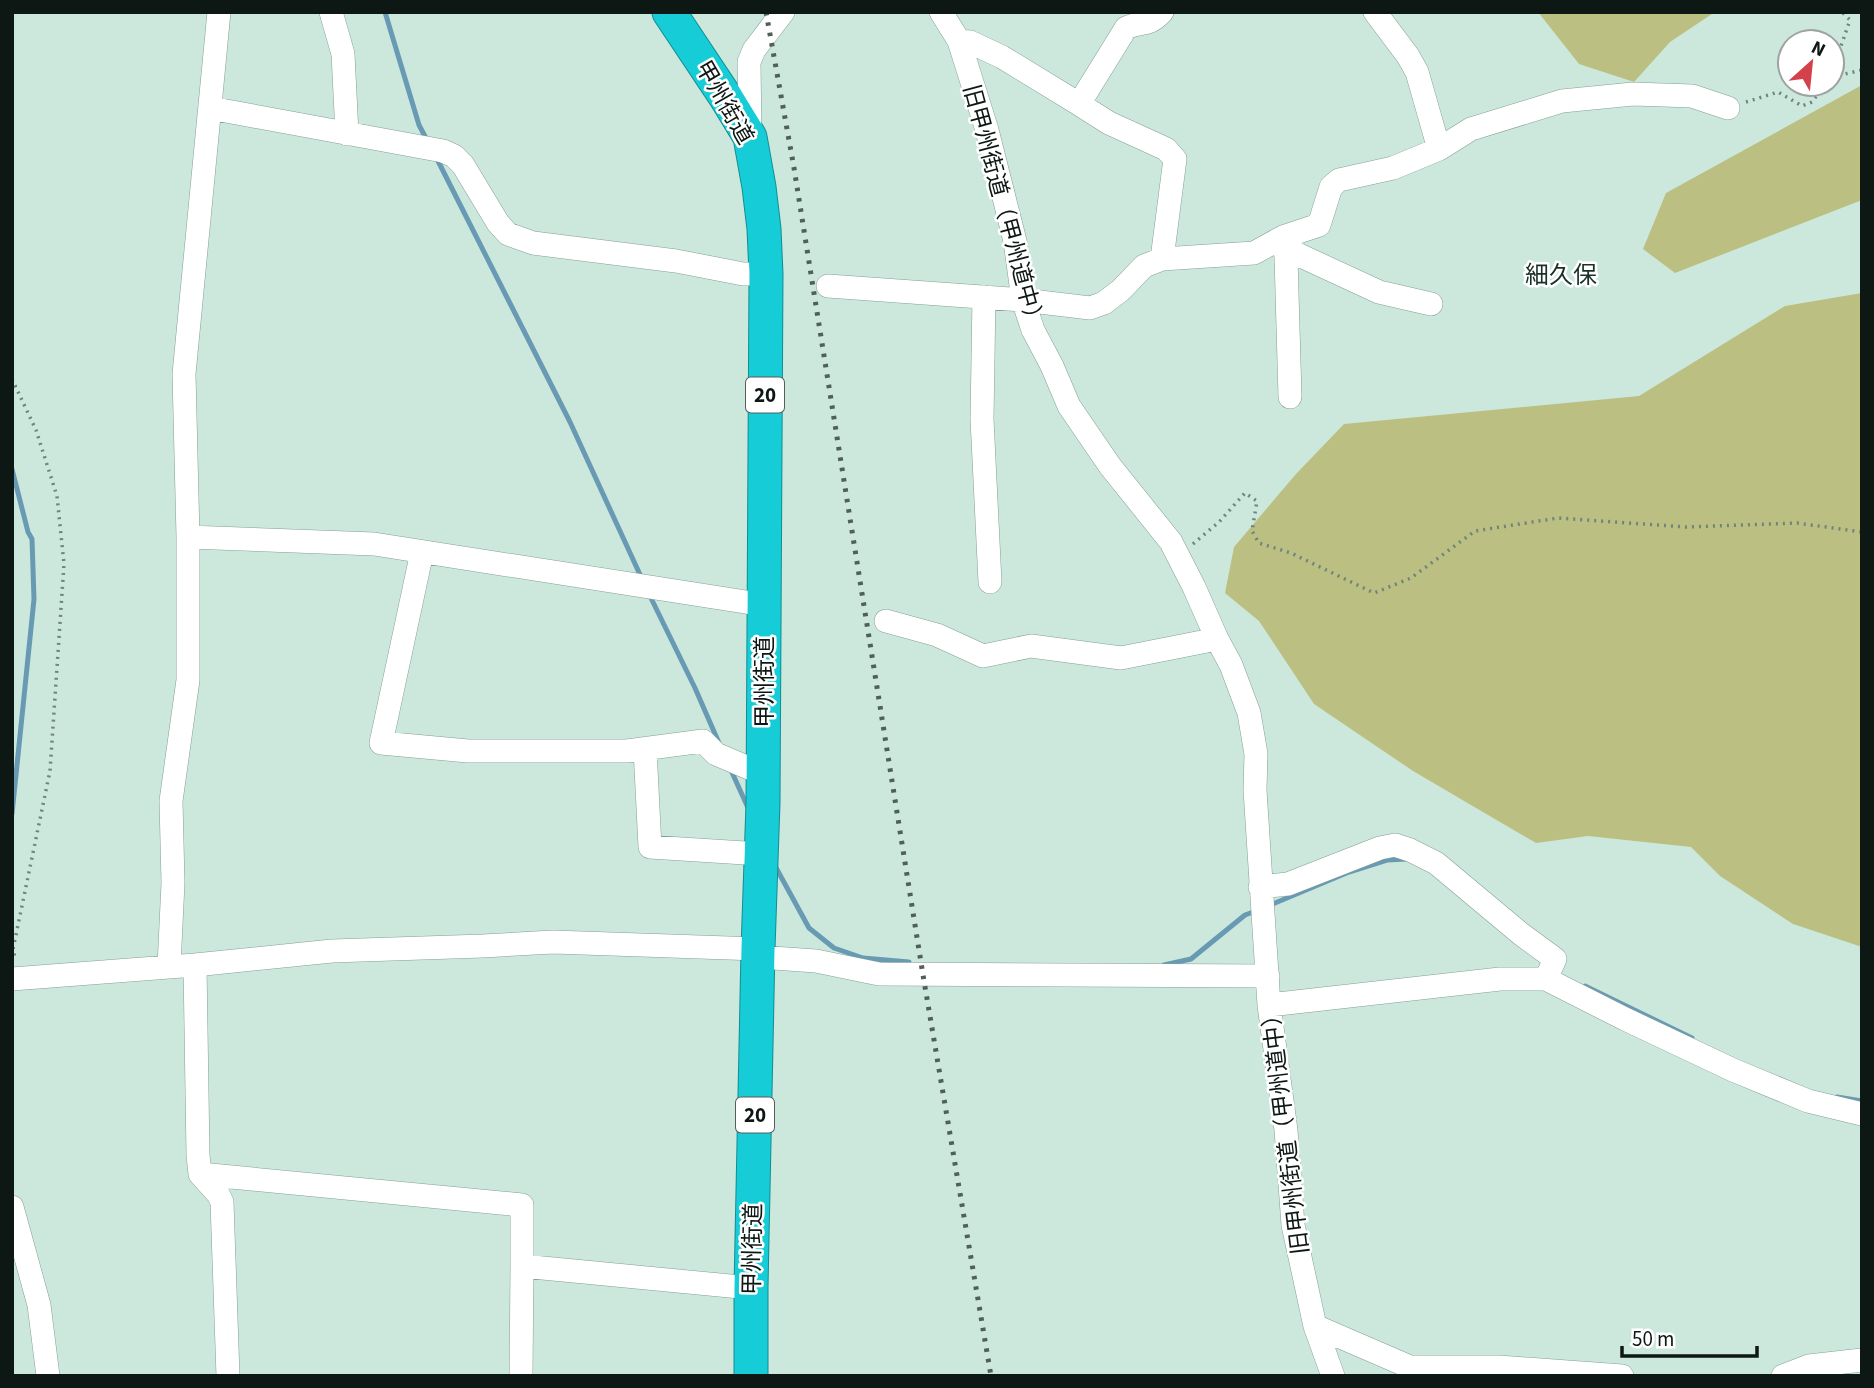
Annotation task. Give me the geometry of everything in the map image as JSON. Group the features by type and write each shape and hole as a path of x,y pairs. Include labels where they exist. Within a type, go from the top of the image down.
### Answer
{"highway":[{"name":"甲州街道","path":"669,12 750,137 764,229 764,605 755,781 761,854 751,1376"}],"street":[{"path":"169,966 173,883 170,801 188,680 184,374 219,12"},
{"path":"331,12 343,54 347,134"},
{"path":"750,137 749,62 754,50 783,12"},
{"name":"旧甲州街道（甲州道中）","path":"942,12 959,41 987,130 1015,241 1023,300 1033,330 1069,406 1110,467 1171,542 1231,665 1249,713 1256,754 1255,790 1269,1005 1286,1130 1293,1225 1315,1326 1333,1376"},
{"path":"1079,104 1126,28 1154,21 1162,12"},
{"path":"1375,12 1417,72 1439,149"},
{"path":"959,41 970,42 1002,57 1110,123 1166,149 1175,159 1162,259"},
{"path":"828,286 1023,300 1090,308 1104,303 1121,290 1144,265 1162,259 1255,253 1284,243 1319,225 1331,187 1339,180 1393,168 1439,149 1471,129 1562,100 1633,94 1692,96 1728,108"},
{"path":"211,108 454,156 463,165 498,223 508,234 533,243 676,261 744,274 766,274"},
{"path":"1284,243 1379,292 1431,304"},
{"path":"1284,243 1290,397"},
{"path":"984,297 982,419 990,582"},
{"path":"188,537 374,544 764,605"},
{"path":"422,552 382,743 468,751 627,751 703,741 716,754 755,781"},
{"path":"886,621 937,635 983,656 1031,646 1121,658 1217,639"},
{"path":"645,749 650,847 761,854"},
{"path":"1261,891 1289,884 1380,848 1395,845 1410,850 1436,863 1521,934 1549,971 1625,1019 1733,1070 1808,1101 1862,1114"},
{"path":"14,985 169,966 332,951 553,942 758,953 879,974 1268,976"},
{"path":"195,965 198,1155 200,1174 222,1202 228,1376"},
{"path":"1269,1005 1549,971"},
{"path":"200,1174 522,1205 521,1376"},
{"path":"12,1207 39,1305 48,1376"},
{"path":"522,1266 751,1288"},
{"path":"1315,1326 1410,1367 1499,1367 1622,1376"},
{"path":"1783,1376 1809,1366 1862,1360"}],"path":[{"path":"1842,12 1850,20 1846,32"},
{"path":"1728,108 1776,93"},
{"path":"1788,98 1802,106 1815,98"},
{"path":"12,379 36,429 57,496 64,564 50,771 13,949 14,985"},
{"path":"1178,556 1219,522 1245,493 1256,502 1252,531 1259,543 1291,553 1374,593 1411,578 1475,531 1558,517 1686,527 1797,523 1862,532"}],"green space":[{"path":"1538,12 1715,12 1670,42 1634,82 1579,64"},
{"path":"1862,85 1862,200 1675,273 1643,249 1666,193 1838,98 1846,98 1846,94"},
{"path":"1862,293 1862,947 1793,924 1720,876 1691,847 1588,836 1536,843 1413,771 1314,704 1259,621 1225,593 1234,547 1296,474 1344,424 1639,396 1785,306"}],"waterway":[{"path":"385,12 419,125 428,142"},
{"path":"436,157 570,422 642,579"},
{"path":"12,469 32,539 34,599 12,814"},
{"path":"649,594 719,743"},
{"path":"730,768 749,810"},
{"path":"1268,906 1349,872 1387,860 1407,859"},
{"path":"774,864 809,928 834,948 863,958 909,962"},
{"path":"1164,965 1191,959 1245,915 1256,911"},
{"path":"1585,986 1692,1038"},
{"path":"1837,1097 1862,1101"}],"railway":[{"path":"766,12 794,168 923,975 991,1376"}],"district":[{"name":"細久保","path":"1561,275"}]}
